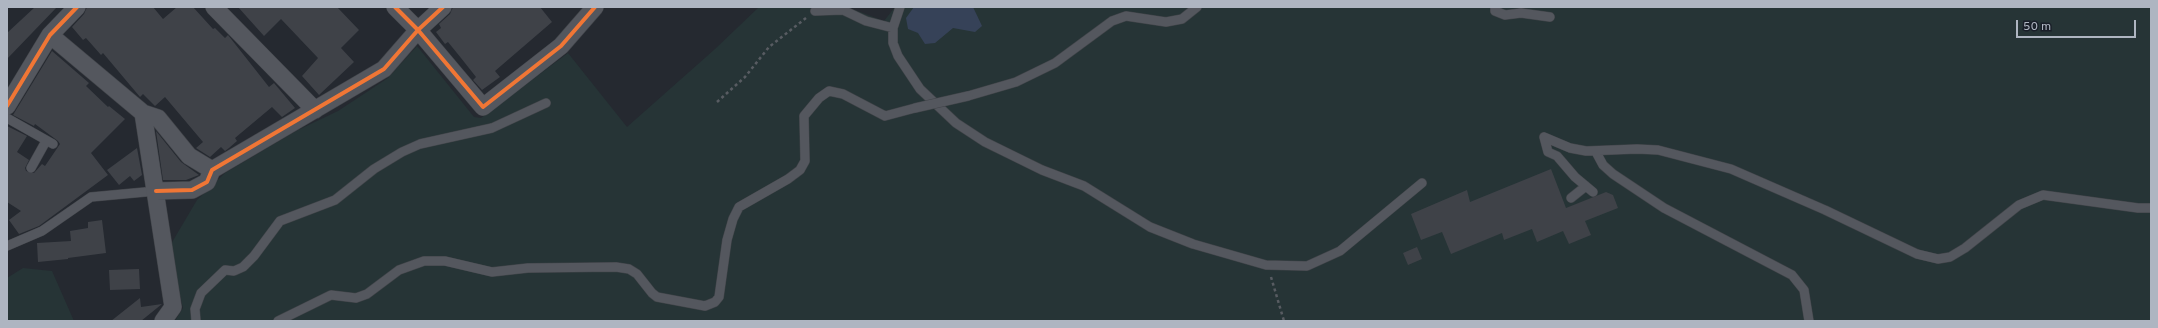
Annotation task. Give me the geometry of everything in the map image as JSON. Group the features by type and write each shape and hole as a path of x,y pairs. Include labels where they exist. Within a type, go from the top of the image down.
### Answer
{"street":[{"path":"7,106 50,35 77,7"},
{"path":"214,7 315,110"},
{"path":"395,7 418,30 483,107 561,46 595,7"},
{"path":"156,191 192,190 208,182 212,170 384,69 418,30 443,7"},
{"path":"50,35 143,113 158,118 189,156 212,170"},
{"path":"143,113 173,307 163,321"}],"lane":[{"path":"900,7 893,28 893,42 898,56 920,89 956,123 985,142 1042,170 1084,186 1150,227 1193,244 1266,265 1307,266 1340,251 1422,183"},
{"path":"278,321 331,295 356,298 367,294 399,270 424,261 445,261 492,272 528,268 616,267 629,269 637,274 657,297 705,306 714,302 719,297 727,240 733,219 739,207 788,179 800,170 805,161 804,116 820,98 829,91 843,94 885,116 968,96 1016,82 1055,63 1085,43 1099,29 1112,21 1126,16 1166,22 1182,19 1197,7"},
{"path":"1495,7 1495,10 1505,15 1521,12 1550,18"},
{"path":"815,11 843,10 866,21 893,28"},
{"path":"196,321 195,309 201,292 225,270 234,270 243,267 254,256 280,221 335,200 374,169 402,152 420,144 492,128 546,104"},
{"path":"7,118 50,143 31,168"},
{"path":"1594,192 1575,177 1557,156 1548,152 1544,137 1570,148 1596,152 1637,149 1658,150 1731,169 1825,210 1917,254 1938,259 1950,257 1965,248 2019,205 2043,195 2138,208 2151,208"},
{"path":"1596,152 1603,165 1612,174 1664,208 1792,275 1804,290 1809,321"},
{"path":"1571,198 1586,186"},
{"path":"7,246 42,231 90,196 156,191"}],"path":[{"path":"717,102 745,77 769,47 815,11"},
{"path":"1266,265 1284,321"}],"shaded area":[{"path":"759,7 847,7 884,21 895,7 2151,7 2151,321 175,321 183,308 176,280 171,244 197,200 225,173 296,131 338,111 388,78 417,46 474,117 481,118 568,53 627,127 715,49"},
{"path":"23,268 52,271 74,321 7,321 7,278"}],"water":[{"path":"914,7 973,7 982,26 975,32 953,28 935,43 925,44 918,33 908,29 906,18"}],"building":[{"path":"35,7 57,7 7,59 7,33"},
{"path":"87,7 153,7 163,19 177,7 193,7 213,29 215,28 225,38 228,35 269,87 274,83 295,108 282,117 272,107 235,138 237,141 229,148 225,151 221,147 210,157 196,148 203,142 165,97 155,106 143,94 140,97 103,53 101,55 86,38 83,40 72,27 84,14"},
{"path":"238,7 337,7 359,30 341,48 354,62 319,95 302,76 318,58 281,19 264,36"},
{"path":"453,7 540,7 552,22 495,71 500,77 482,90 473,80 476,77 461,58 448,42 445,44 436,32 441,28 439,24 450,14"},
{"path":"52,51 89,83 86,86 108,107 109,106 125,119 91,153 108,175 39,226 19,234 9,220 21,211 7,202 7,126 27,136 17,152 29,160 25,168 26,171 34,173 42,164 45,166 60,144 35,124 34,126 13,115"},
{"path":"156,131 181,162 199,175 186,180 163,180"},
{"path":"137,148 142,175 134,181 130,176 119,185 107,170"},
{"path":"1551,169 1566,208 1606,192 1613,195 1618,208 1585,221 1591,235 1569,244 1563,231 1537,242 1532,229 1504,240 1502,233 1451,254 1442,232 1421,240 1411,214 1467,190 1470,202"},
{"path":"102,220 106,253 38,262 37,243 71,241 70,231 88,228 88,222"},
{"path":"1417,247 1422,259 1408,265 1403,253"},
{"path":"139,269 140,289 110,290 109,270"},
{"path":"140,298 141,307 162,304 141,321 111,321"}],"cycle path":[{"path":"7,106 50,35 77,7"},
{"path":"156,191 192,190 207,182 212,170 384,69 418,30 395,7"},
{"path":"443,7 418,30 483,107 561,46 595,7"}]}
